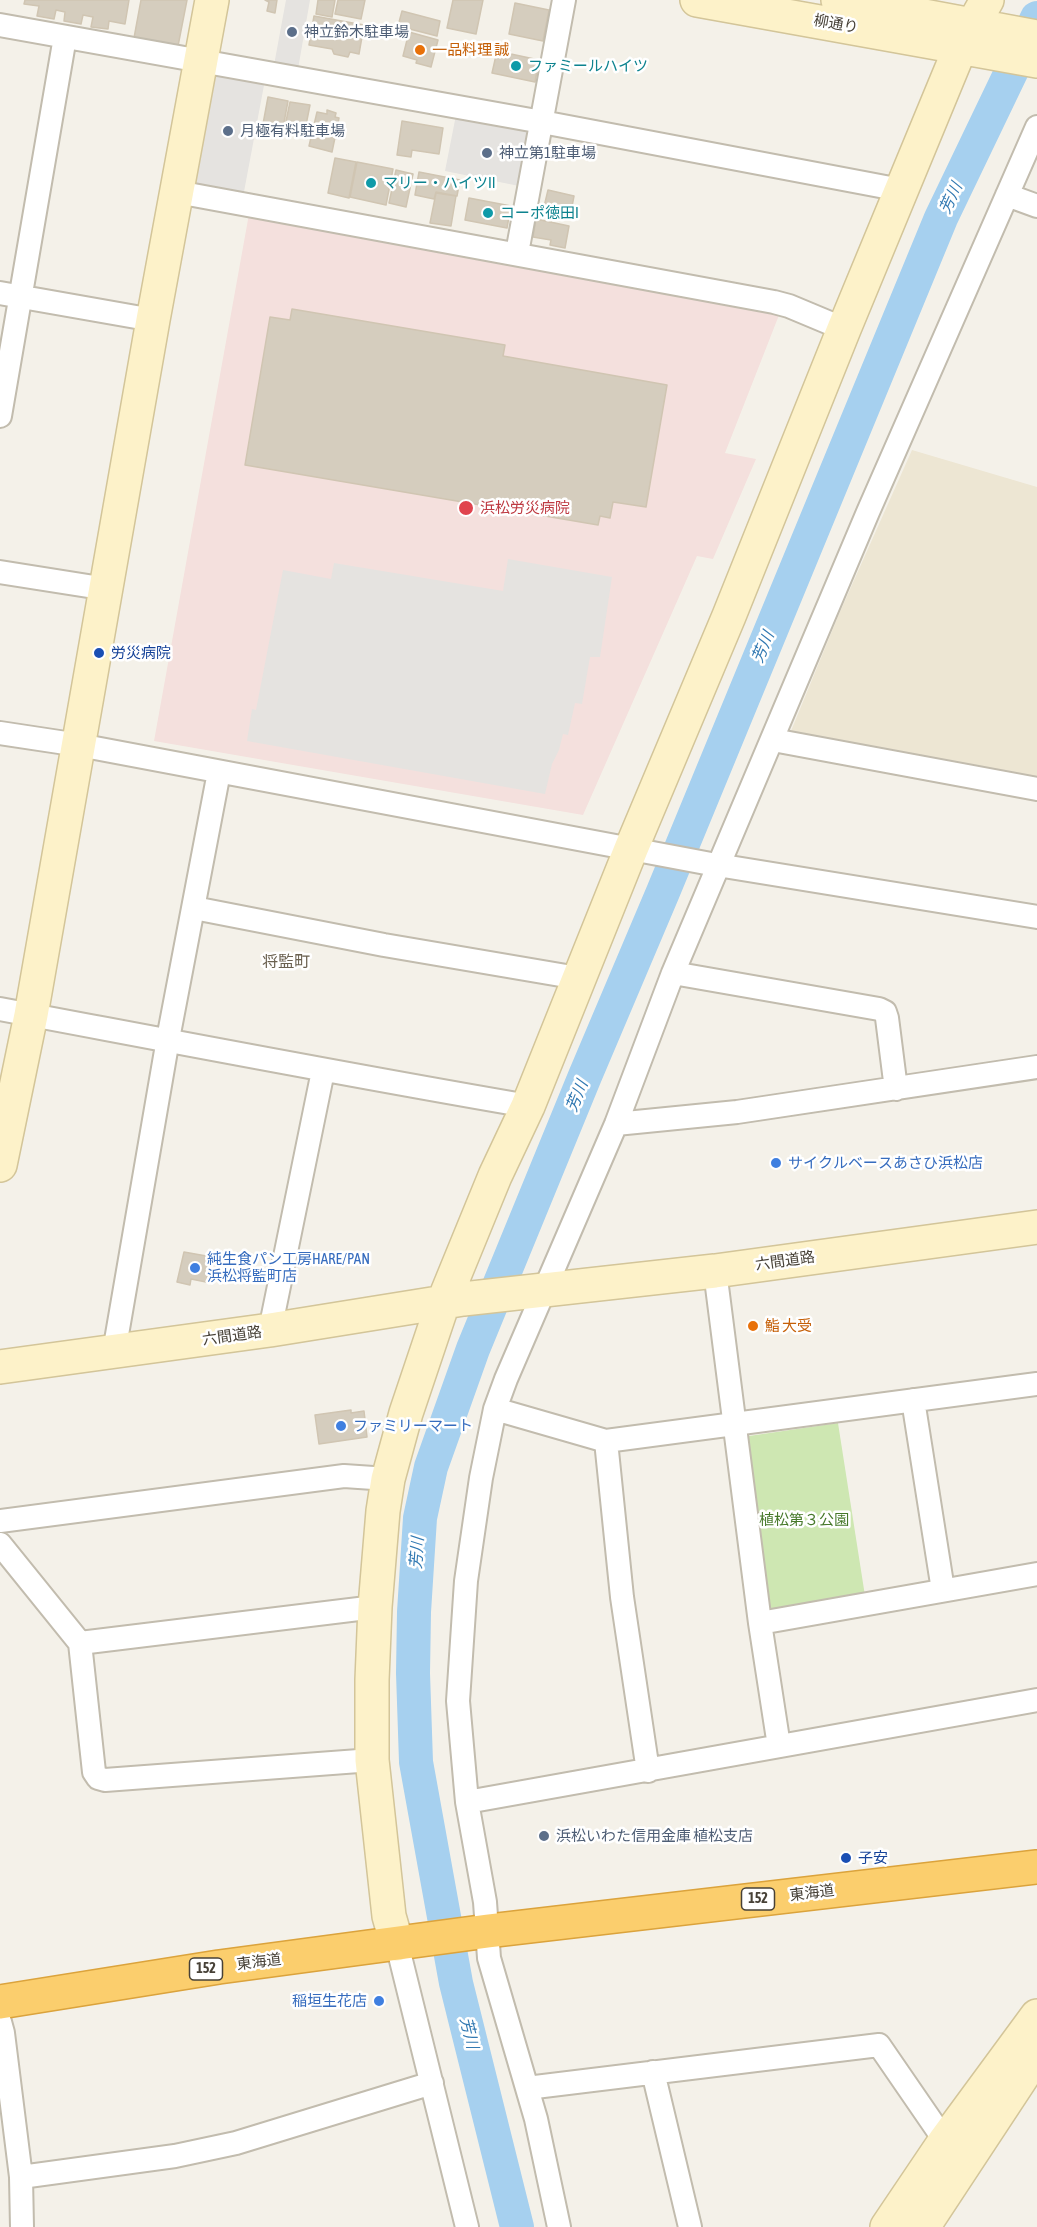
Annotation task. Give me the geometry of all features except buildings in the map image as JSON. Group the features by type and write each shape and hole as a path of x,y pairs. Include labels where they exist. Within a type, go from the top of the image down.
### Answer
{"highway":[{"name":"東海道","path":"484,1932 1037,1867"},
{"name":"152","path":"404,1943 484,1932"},
{"name":"東海道","path":"0,2002 219,1967 404,1943"}],"street":[{"path":"0,1164 15,1012 79,745 153,320 212,0"},
{"path":"517,253 564,0"},
{"name":"柳通り","path":"697,0 977,29"},
{"name":"柳通り","path":"838,0 977,29"},
{"path":"0,25 542,122 901,190"},
{"path":"977,29 1037,38"},
{"path":"977,29 1037,61"},
{"path":"467,2227 432,2083 404,1943 389,1916 372,1760 375,1607 388,1479 406,1413 453,1301 495,1176 528,1106 578,978 637,850 901,190 977,29"},
{"path":"0,416 10,295 65,37"},
{"path":"559,2227 527,2088 489,1958 484,1932 467,1802 458,1701 466,1581 481,1478 495,1409 538,1291 563,1251 616,1124 715,865 773,740 868,512 1037,127"},
{"path":"177,192 774,302 844,329"},
{"path":"1007,195 1037,206"},
{"path":"10,295 153,320"},
{"path":"0,572 107,589"},
{"path":"0,733 79,745 518,826 715,865 1037,917"},
{"path":"773,740 1037,789"},
{"path":"114,1352 168,1039 219,772"},
{"path":"194,908 395,947 578,978"},
{"path":"673,973 868,1007 885,1012 896,1089"},
{"path":"15,1012 168,1039 323,1071 528,1106"},
{"path":"616,1124 737,1112 1037,1067"},
{"path":"270,1330 323,1071"},
{"name":"六間道路","path":"0,1367 270,1330 453,1301 714,1271 1037,1227"},
{"path":"714,1271 760,1623 779,1746"},
{"path":"495,1409 606,1441 1037,1384"},
{"path":"913,1400 943,1590"},
{"path":"606,1441 622,1597 648,1771"},
{"path":"0,1521 344,1476 388,1479"},
{"path":"0,1544 80,1643 94,1772 98,1778 105,1780 372,1760"},
{"path":"760,1623 1037,1574"},
{"path":"80,1643 375,1607"},
{"path":"467,1802 1037,1700"},
{"path":"0,2022 21,2177 22,2227"},
{"path":"887,2227 945,2140 1033,2028"},
{"path":"922,2227 1033,2028"},
{"path":"527,2088 879,2045 945,2140"},
{"path":"653,2072 690,2227"},
{"path":"21,2177 175,2156 236,2143 432,2083"}],"shaded area":[{"name":"神立鈴木駐車場","path":"286,0 310,0 298,69 274,65"},
{"name":"月極有料駐車場","path":"217,71 265,80 243,197 195,187 190,182 210,78"},
{"name":"神立第1駐車場","path":"456,115 526,129 530,134 519,186 445,171"},
{"name":"浜松労災病院","path":"249,214 781,310 725,453 756,459 713,559 697,556 583,815 154,741"},
{"path":"912,450 1037,487 1037,782 927,764 791,731 839,614"},
{"path":"508,559 612,577 600,657 590,657 582,704 575,703 568,735 563,734 552,764 545,794 247,741 252,709 256,710 283,570 331,579 334,563 503,591"}],"green space":[{"name":"植松第３公園","path":"838,1423 865,1596 773,1609 767,1605 742,1443 749,1436"}],"waterway":[{"name":"芳川","path":"517,2227 456,1983 416,1762 413,1673 414,1612 420,1518 431,1467 473,1349 941,218 1037,18"}],"place":[{"name":"神立鈴木駐車場","path":"292,32"},
{"name":"一品料理 誠","path":"420,50"},
{"name":"ファミールハイツ","path":"516,66"},
{"name":"月極有料駐車場","path":"228,131"},
{"name":"神立第1駐車場","path":"487,153"},
{"name":"マリー・ハイツII","path":"371,183"},
{"name":"コーポ徳田I","path":"488,213"},
{"name":"浜松労災病院","path":"466,508"},
{"name":"労災病院","path":"99,653"},
{"name":"サイクルベースあさひ浜松店","path":"776,1163"},
{"name":"純生食パン工房HARE/PAN 浜松将監町店","path":"195,1268"},
{"name":"鮨 大受","path":"753,1326"},
{"name":"ファミリーマート","path":"341,1426"},
{"name":"浜松いわた信用金庫 植松支店","path":"544,1836"},
{"name":"子安","path":"846,1858"},
{"name":"稲垣生花店","path":"379,2001"}],"district":[{"name":"将監町","path":"286,962"}]}
